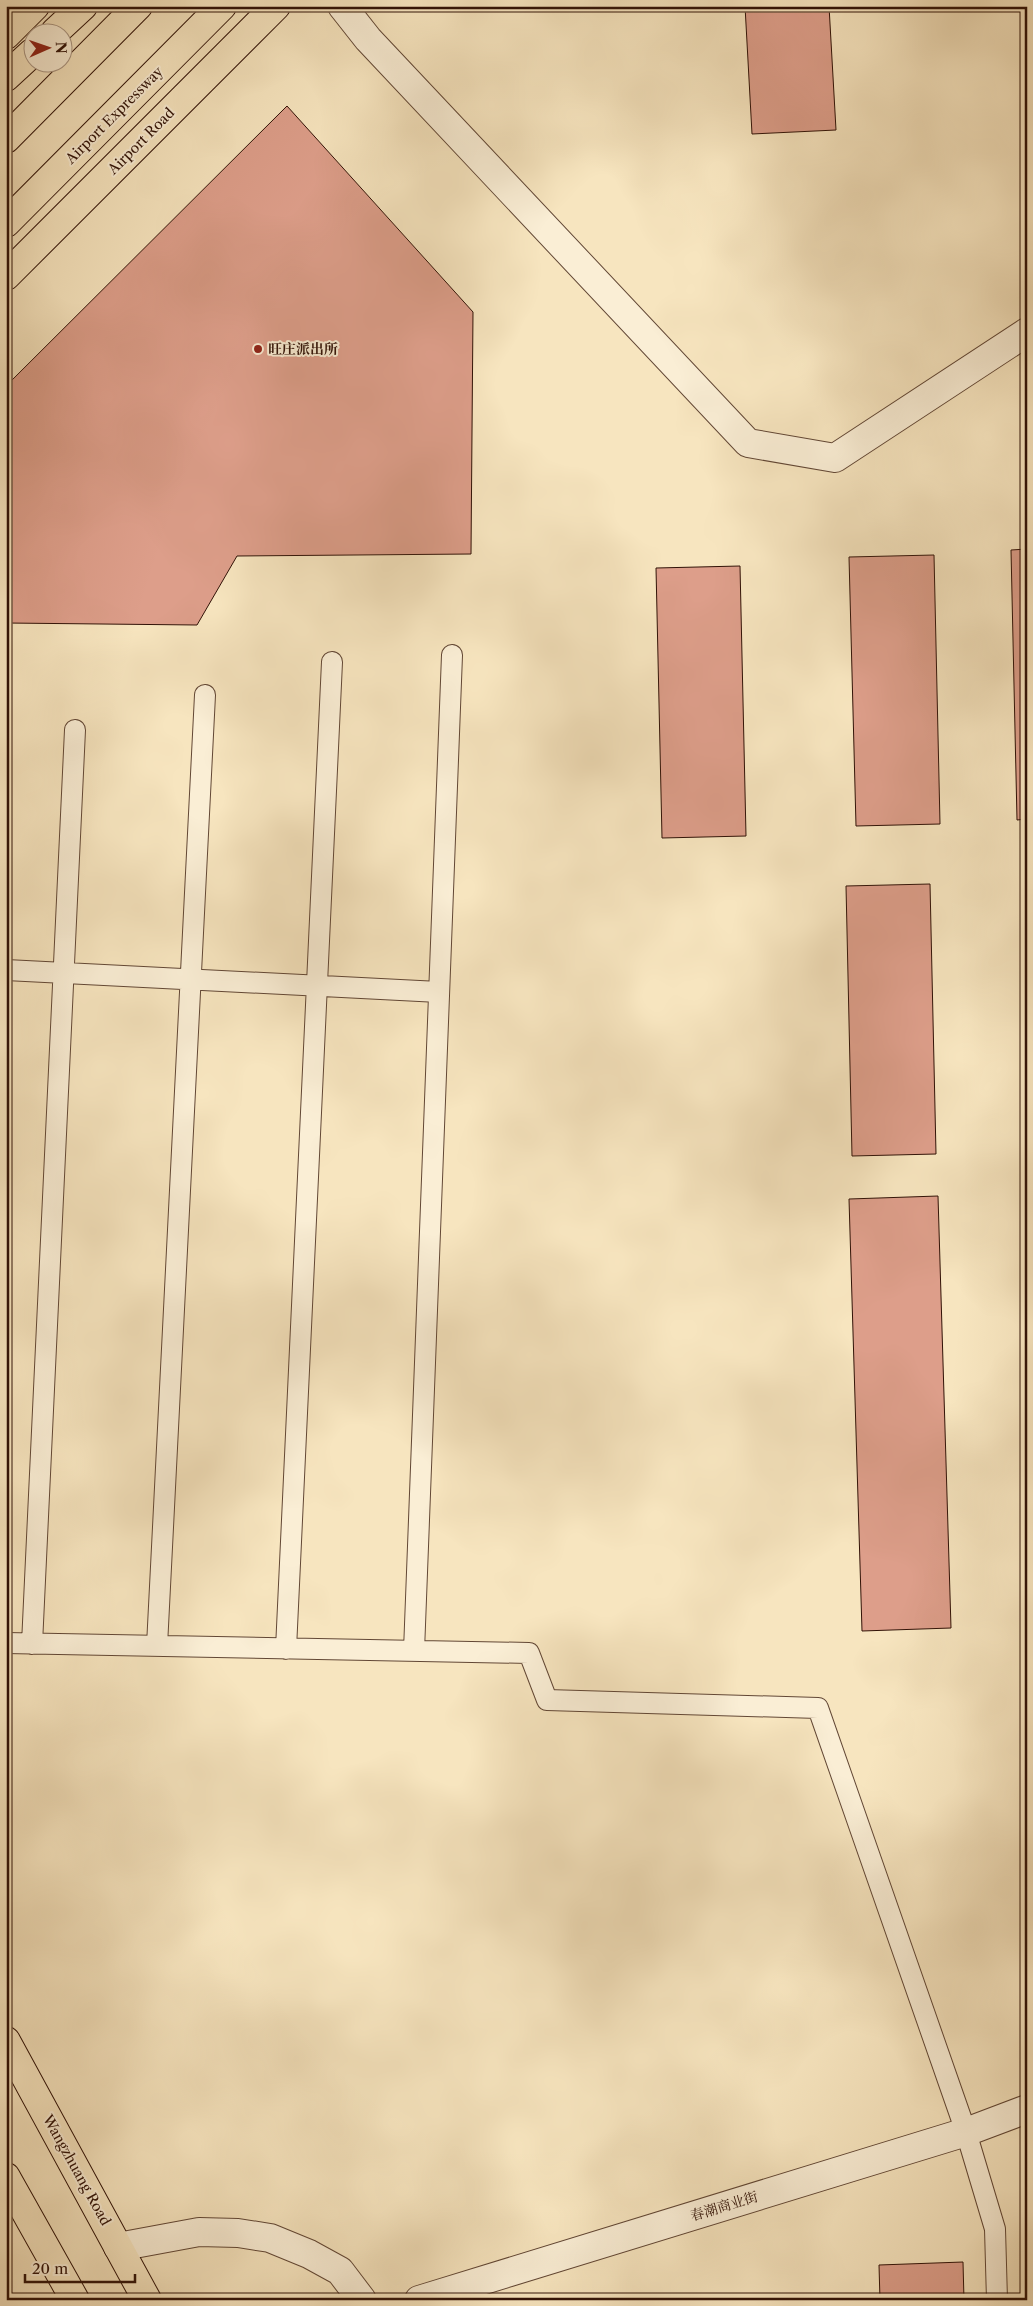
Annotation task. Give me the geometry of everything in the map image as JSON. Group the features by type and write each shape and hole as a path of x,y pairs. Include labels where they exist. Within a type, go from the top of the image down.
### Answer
{"main road":[{"path":"6,35 36,6"},
{"path":"66,22 83,6"},
{"path":"6,139 138,6"},
{"name":"Airport Expressway","path":"6,224 222,6"},
{"name":"Airport Road","path":"6,276 276,6"},
{"path":"6,77 22,62"},
{"name":"Wangzhuang Road","path":"6,2041 147,2300"},
{"path":"6,2177 74,2300"}],"street":[{"path":"342,6 368,38 748,443 835,458 1027,332"},
{"name":"春潮商业街","path":"419,2300 966,2132 1027,2109"},
{"path":"118,2247 199,2232 238,2233 270,2238 309,2254 340,2271 362,2300"}],"lane":[{"path":"414,1651 452,655"},
{"path":"286,1649 332,662"},
{"path":"158,1646 205,695"},
{"path":"32,1644 75,730"},
{"path":"6,970 439,992"},
{"path":"6,1643 529,1653 547,1700 818,1708 966,2132 995,2229 997,2300"}],"building":[{"path":"745,6 829,6 836,130 752,134"},
{"name":"旺庄派出所","path":"287,106 473,312 471,554 237,556 197,625 6,623 6,386"},
{"path":"1027,549 1027,819 1017,820 1011,550"},
{"path":"934,555 940,824 856,826 849,557"},
{"path":"740,566 746,836 662,838 656,568"},
{"path":"930,884 936,1154 852,1156 846,886"},
{"path":"938,1196 951,1628 862,1631 849,1199"},
{"path":"963,2262 964,2300 880,2300 879,2265"}],"place":[{"name":"旺庄派出所","path":"258,349"}]}
